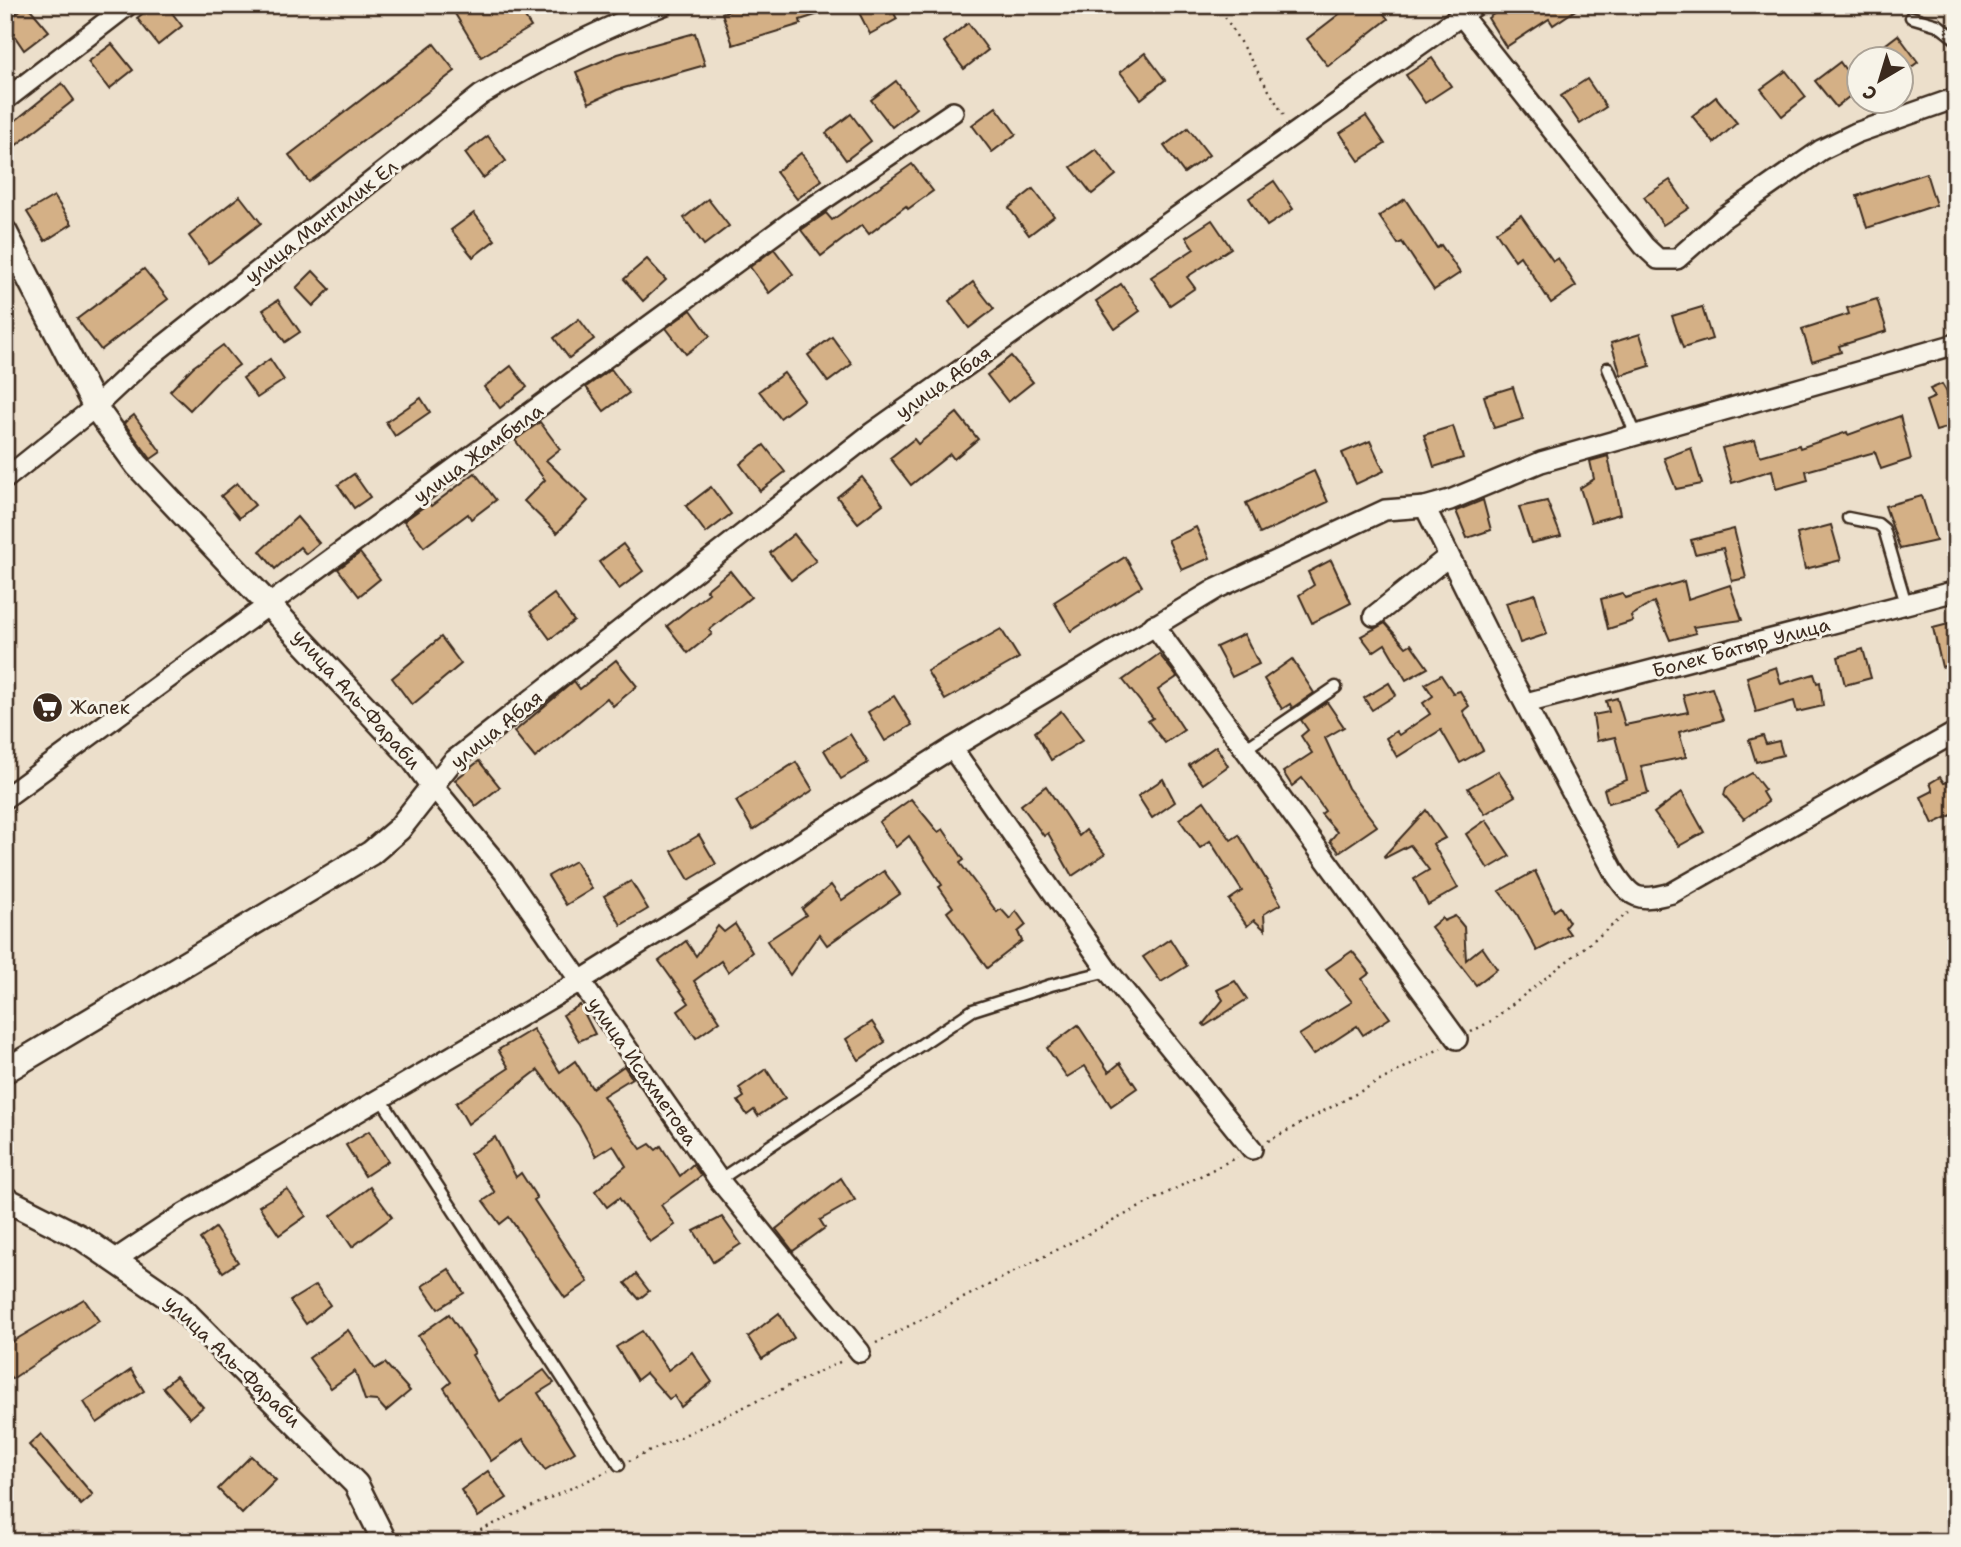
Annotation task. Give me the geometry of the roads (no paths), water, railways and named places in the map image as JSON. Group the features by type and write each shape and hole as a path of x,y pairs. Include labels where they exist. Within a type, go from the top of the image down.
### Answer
{"street":[{"path":"5,100 128,5"},
{"name":"улица Мангилик Ел","path":"5,479 95,407 143,362 481,95 538,61 609,25 664,5"},
{"path":"1468,10 1644,246 1658,259 1677,259 1722,219 1838,141 1956,98"},
{"name":"улица Абая","path":"433,786 453,761 873,432 1468,10"},
{"name":"улица Жамбыла","path":"5,798 272,605 794,219 953,112"},
{"name":"улица Аль-Фараби","path":"5,232 95,407 137,466 272,605 411,756 433,786 399,829 371,853 5,1071"},
{"path":"116,1259 182,1215 580,982 952,748 1216,589 1385,510 1425,507 1541,462 1956,344"},
{"path":"1425,507 1613,870 1627,891 1644,900 1672,893 1956,732"},
{"path":"1374,616 1449,556"},
{"name":"Болек Батыр Улица","path":"1526,703 1956,591"},
{"path":"1154,625 1457,1039"},
{"path":"952,748 1108,971 1252,1149"},
{"name":"улица Исахметова","path":"433,786 504,872 719,1180 860,1352"},
{"name":"улица Аль-Фараби","path":"5,1199 82,1238 175,1302 356,1484 385,1542"}],"lane":[{"path":"1911,17 1938,25 1956,39"},
{"path":"1608,369 1636,435"},
{"path":"1849,517 1878,524 1884,529 1906,604"},
{"path":"1245,749 1336,687"},
{"path":"719,1180 973,1010 1051,985 1108,971"},
{"path":"381,1099 619,1465"}],"place":[{"name":"Жапек","path":"47,707"}]}
